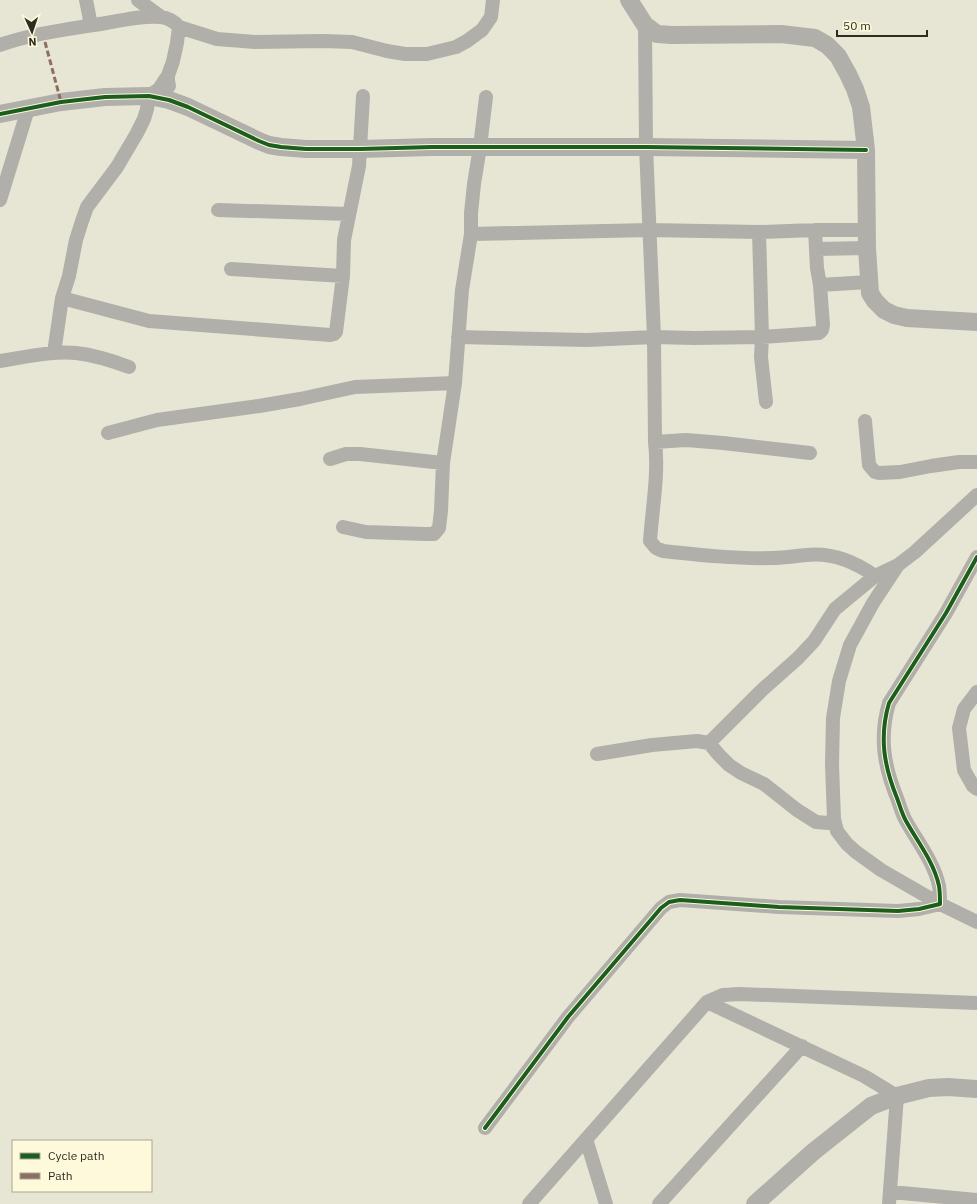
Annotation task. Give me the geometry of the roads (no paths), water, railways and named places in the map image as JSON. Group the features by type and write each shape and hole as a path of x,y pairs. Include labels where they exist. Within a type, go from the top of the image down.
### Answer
{"street":[{"path":"86,0 91,25"},
{"path":"138,0 161,17"},
{"path":"0,45 17,39 47,32 141,17 161,17 174,20 179,27 217,40 352,42 405,54 427,54 456,47 468,41 482,30 491,17 494,0"},
{"path":"630,0 645,24 657,34 781,34 815,38 827,45 838,56 848,74 861,107 866,150 867,248 870,293 875,301 884,310 894,315 907,318 977,322"},
{"path":"645,24 646,147 654,337 656,451 650,541 656,548 663,551 716,556 774,558 807,554 836,556 853,562 875,576"},
{"path":"54,353 62,298 69,276 76,240 87,207 117,167 137,133 147,109 148,96 159,88 167,77 174,58 179,27"},
{"path":"167,77 169,100"},
{"path":"0,114 61,102 105,97 148,96 169,100 188,107 259,141 269,145 281,147 360,149 646,147 866,150"},
{"path":"62,298 149,321 330,335 334,334 336,332 343,276 344,240 359,166 363,96"},
{"path":"343,527 366,532 434,534 439,528 443,463 455,383 462,290 471,234 471,213 474,184 486,96"},
{"path":"0,200 28,109"},
{"path":"218,210 349,214"},
{"path":"471,234 649,230 759,232 867,230"},
{"path":"458,337 587,340 654,337 762,337 819,333 822,330 823,325 820,284 817,268 816,230"},
{"path":"759,232 762,337 761,357 766,402"},
{"path":"816,249 867,248"},
{"path":"231,269 343,276"},
{"path":"820,284 869,282"},
{"path":"0,361 54,353 77,353 112,361 129,367"},
{"path":"108,432 157,420 280,403 355,387 455,383"},
{"path":"865,421 869,465 875,472 900,472 959,462 977,462"},
{"path":"655,442 686,440 810,453"},
{"path":"330,459 346,454 360,454 443,463"},
{"path":"709,743 814,641 835,609 875,576 898,565 915,552 977,495"},
{"path":"940,904 939,886 933,868 905,819 889,779 883,743 885,722 889,703 946,613 977,557"},
{"path":"898,565 873,603 850,645 838,681 833,718 832,764 834,819 837,831 847,844 856,852 881,870 940,904 977,922"},
{"path":"977,692 964,709 959,728 964,770 973,786 977,789"},
{"path":"597,754 652,745 697,741 709,743 718,755 729,765 741,773 764,784 803,814 816,822 823,823 834,819"},
{"path":"485,1128 568,1017 661,908 668,902 680,900 779,907 898,911 919,909 940,904"},
{"path":"529,1204 707,1002 723,995 740,994 977,1003"},
{"path":"707,1002 864,1076 897,1096"},
{"path":"659,1204 802,1046"},
{"path":"755,1204 813,1152 871,1106 897,1096 929,1088 948,1087 977,1089"},
{"path":"897,1096 890,1198 977,1200"},
{"path":"586,1139 606,1204"}]}
